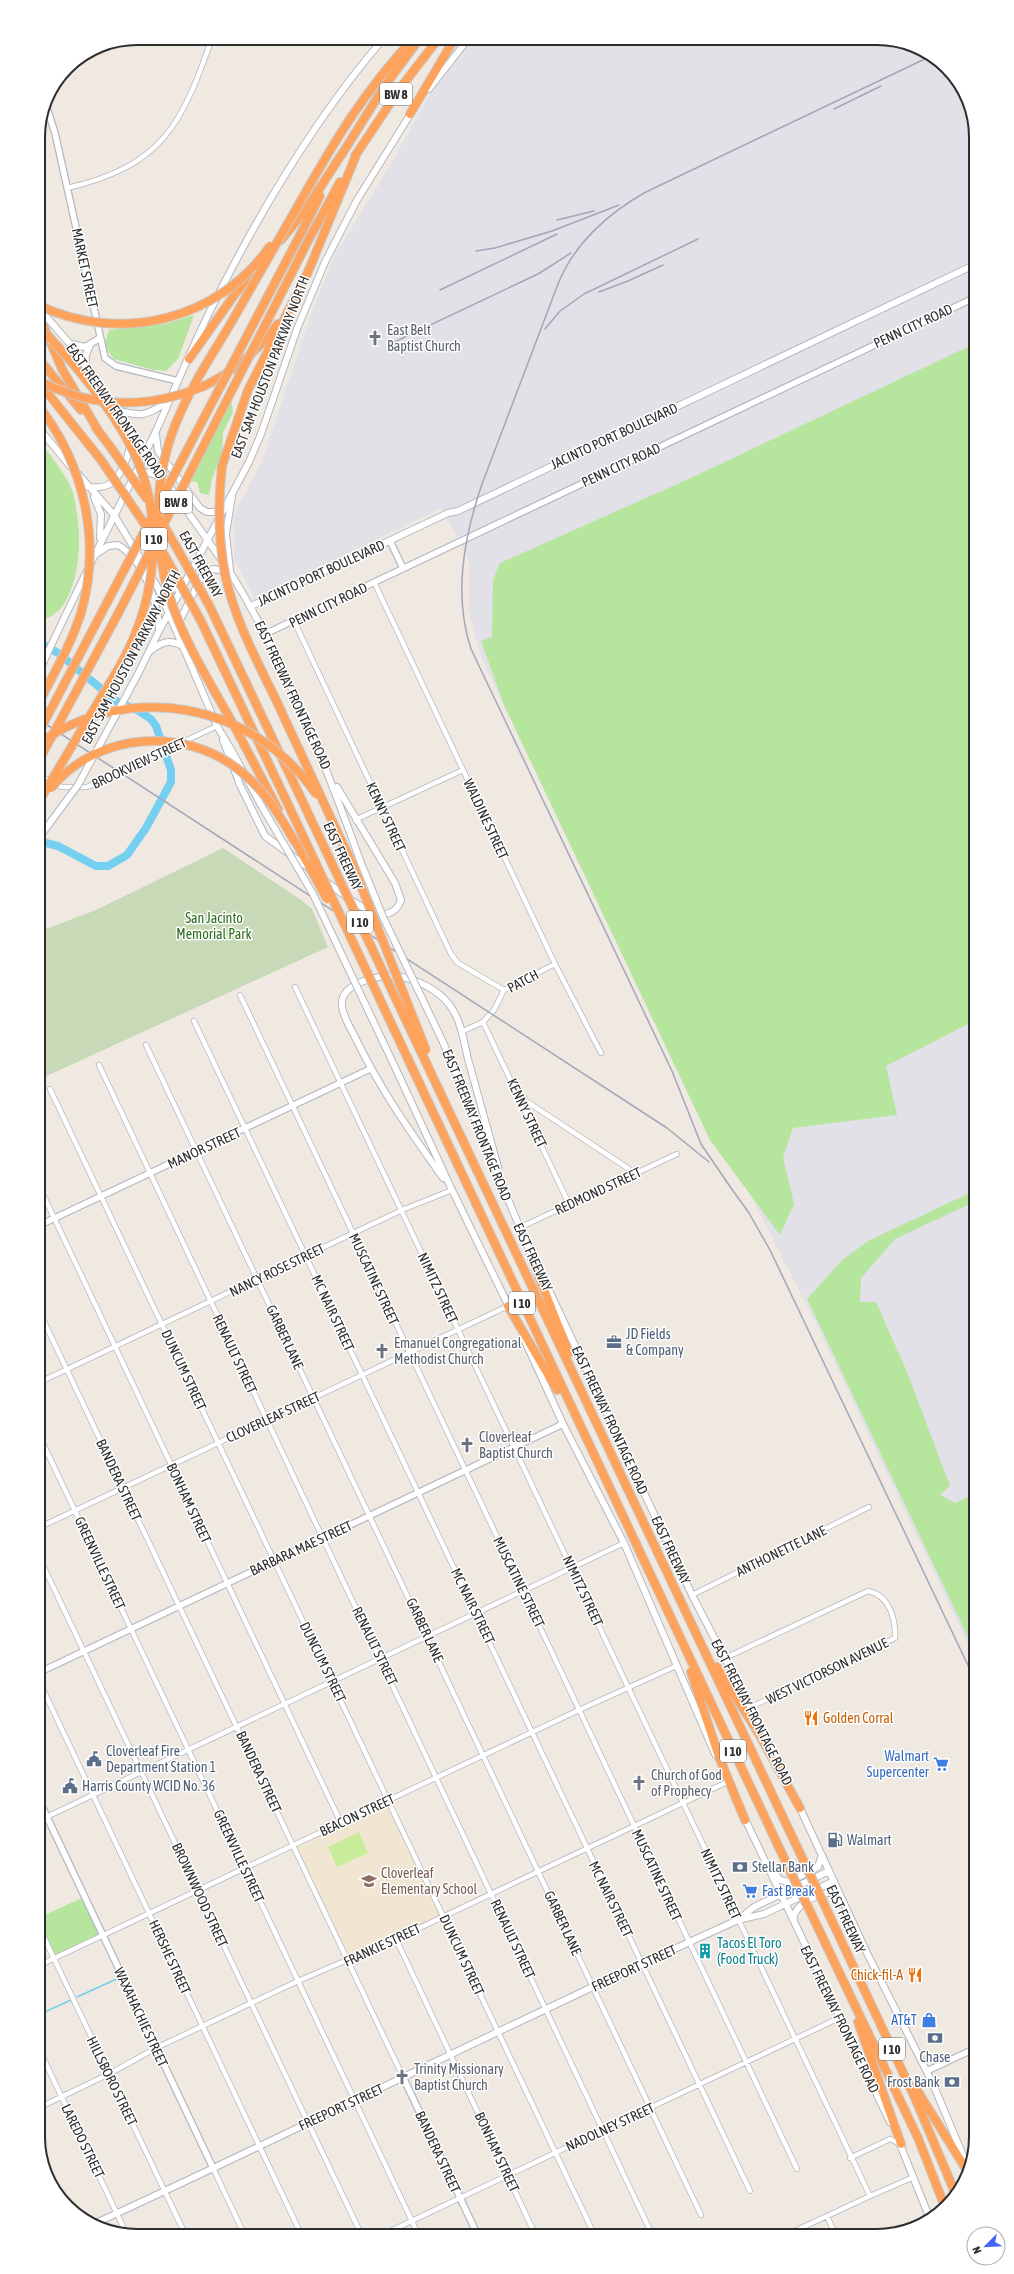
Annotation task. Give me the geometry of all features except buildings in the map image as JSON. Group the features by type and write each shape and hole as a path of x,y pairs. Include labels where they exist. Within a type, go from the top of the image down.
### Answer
{"highway":[{"path":"358,954 295,842 179,621 163,568 158,516 166,455 179,417 197,381 322,163 368,91 408,45"},
{"name":"EAST SAM HOUSTON PARKWAY NORTH","path":"45,721 345,149 384,87 415,45"},
{"name":"EAST SAM HOUSTON PARKWAY NORTH","path":"45,749 117,617 309,239 357,153 401,87 434,45"},
{"path":"410,114 451,45"},
{"path":"188,359 235,294 298,220 345,149"},
{"path":"357,153 323,239 248,390 222,466 219,503 220,537 223,566 231,598 249,642 342,842 370,906 423,1051"},
{"path":"45,309 76,320 110,324 152,322 184,313 213,300 240,280 266,252 299,204"},
{"path":"45,384 81,397 120,403 162,400 204,386 231,372 245,361 288,312"},
{"path":"45,329 62,369 99,432"},
{"path":"45,333 83,376 131,446 145,480 151,510 153,539 148,593 133,639 118,669 45,792"},
{"name":"EAST FREEWAY","path":"45,366 109,445 161,520 209,605 423,1051 591,1412 891,2045 931,2134 953,2188"},
{"name":"EAST FREEWAY","path":"45,390 101,460 154,538 201,621 408,1059 577,1422 918,2138 943,2201"},
{"path":"45,415 57,431 74,466 86,510 90,548 87,581 81,614 45,690"},
{"path":"45,740 61,730 79,722 123,710 170,708 217,717 239,726 261,738 288,760 316,796 342,842"},
{"path":"45,796 61,777 90,757 127,743 167,741 207,752 238,770 270,802 295,842"},
{"path":"532,1259 591,1412"},
{"path":"508,1306 577,1422"},
{"path":"676,1630 719,1757 745,1820"},
{"path":"697,1635 759,1734 800,1808"},
{"path":"838,1971 900,2144"},
{"path":"891,2045 944,2137 964,2166"}],"main road":[{"path":"45,659 100,543 145,453 213,305 245,243 278,186 326,112 379,45"},
{"name":"EAST SAM HOUSTON PARKWAY NORTH","path":"45,830 78,785 138,674 206,540 234,489 261,434 297,329 325,262 357,200 410,114 464,45"},
{"name":"JACINTO PORT BOULEVARD","path":"251,606 448,513 458,511 969,267"},
{"name":"EAST FREEWAY FRONTAGE ROAD","path":"45,314 69,343 85,368 230,572 251,606 265,634 306,718 383,917 461,1082 532,1259 543,1277 597,1395 692,1594 724,1658 751,1707 822,1854 851,1918 927,2071 966,2162"},
{"path":"69,343 81,348 90,345 100,338"},
{"path":"85,368 86,355 90,345"},
{"path":"115,410 137,415 147,414 168,402"},
{"path":"100,543 101,514 89,489 108,486 119,477 130,447 129,429"},
{"path":"156,429 155,441 158,451 200,508 207,512 216,512 228,499"},
{"name":"EAST FREEWAY FRONTAGE ROAD","path":"45,435 89,489 114,515 157,586 220,734 232,751 261,805 317,900 563,1424 624,1543 727,1782 900,2144 928,2213"},
{"path":"134,476 146,472 162,477"},
{"path":"178,634 180,618 202,576 209,570 216,568 230,572 226,534 234,489"},
{"path":"94,556 108,546 118,545 133,557 143,573 158,608 159,631"},
{"path":"157,586 169,590 182,588"},
{"path":"149,652 158,645 169,641 174,642 184,648"},
{"path":"220,734 240,785 265,836 365,908 379,914 387,914 399,906 401,900 399,891 356,820 325,764"},
{"path":"452,1190 412,1135 370,1069 341,1005 344,997 355,984 395,976 423,985 447,1001 452,1008 461,1032 506,1196"},
{"path":"761,1853 768,1858 777,1877 786,1883 818,1867 822,1854"},
{"name":"FREEPORT STREET","path":"738,1920 754,1907 829,1871"},
{"name":"FREEPORT STREET","path":"101,2221 689,1942 738,1920 758,1916 834,1881"},
{"path":"798,1931 793,1916 795,1910 826,1893 836,1896 851,1918"}],"street":[{"path":"67,188 116,173 134,162 160,142 175,124 187,104 209,45"},
{"name":"MARKET STREET","path":"48,112 55,133 105,358 112,365 178,381"},
{"name":"PENN CITY ROAD","path":"265,634 969,300"},
{"path":"390,541 403,568"},
{"name":"WALDINE STREET","path":"374,582 555,964 601,1053"},
{"name":"KENNY STREET","path":"294,621 451,954 464,967 504,990"},
{"name":"BROOKVIEW STREET","path":"45,778 62,787 87,787 159,755 217,726"},
{"path":"356,820 463,770"},
{"name":"PATCH","path":"461,1032 483,1022 494,1010 504,990 555,964"},
{"name":"NIMITZ STREET","path":"295,987 514,1448 573,1568 628,1689 850,2158 870,2196"},
{"name":"MUSCATINE STREET","path":"240,995 465,1470 524,1590 579,1710 797,2169"},
{"name":"MC NAIR STREET","path":"194,1021 418,1493 477,1613 586,1849 750,2191"},
{"name":"KENNY STREET","path":"483,1022 569,1204"},
{"name":"GARBER LANE","path":"146,1045 428,1636 701,2215"},
{"name":"RENAULT STREET","path":"98,1065 381,1658 436,1778 649,2228"},
{"name":"MANOR STREET","path":"45,1223 370,1069"},
{"name":"DUNCUM STREET","path":"50,1089 274,1561 333,1681 592,2229"},
{"path":"520,1098 635,1173"},
{"name":"REDMOND STREET","path":"519,1228 677,1154"},
{"name":"NANCY ROSE STREET","path":"45,1379 66,1368 211,1302 402,1210 452,1190"},
{"name":"BONHAM STREET","path":"45,1198 227,1583 286,1703 341,1823"},
{"name":"CLOVERLEAF STREET","path":"45,1525 508,1306"},
{"name":"BANDERA STREET","path":"45,1324 179,1606 238,1726 293,1846 475,2229"},
{"name":"BARBARA MAE STREET","path":"45,1670 563,1424"},
{"name":"GREENVILLE STREET","path":"45,1448 190,1749 416,2229"},
{"name":"ANTHONETTE LANE","path":"692,1594 869,1507"},
{"path":"47,1816 624,1543"},
{"name":"BROWNWOOD STREET","path":"45,1570 359,2229"},
{"name":"WEST VICTORSON AVENUE","path":"724,1658 868,1591 877,1593 888,1606 896,1627 895,1638 751,1707"},
{"name":"BEACON STREET","path":"45,1963 483,1755 676,1666"},
{"name":"HERSHE STREET","path":"45,1693 94,1794 149,1914 299,2229"},
{"name":"FRANKIE STREET","path":"45,2105 109,2074 156,2048 251,2003 396,1939 727,1782"},
{"name":"WAXAHACHIE STREET","path":"45,1812 102,1936 242,2229"},
{"name":"BONHAM STREET","path":"396,1939 533,2229"},
{"name":"HILLSBORO STREET","path":"45,1940 183,2229"},
{"name":"NADOLNEY STREET","path":"395,2229 839,2018"},
{"path":"927,2071 969,2051"},
{"name":"LAREDO STREET","path":"45,2062 124,2228"},
{"path":"850,2158 890,2139 900,2144"},
{"path":"799,2229 870,2196 914,2178"},
{"path":"827,2216 833,2229"}],"shaded area":[{"path":"470,45 883,45 901,48 912,52 933,64 950,81 957,91 966,113 969,137 969,1646 817,1326 747,1188 710,1140 481,657 469,613 469,560 442,508 255,599 234,560 234,515 261,463 315,303 336,253 388,169 428,97"},
{"name":"Cloverleaf Elementary School","path":"388,1804 441,1916 349,1958 296,1847"}],"green space":[{"path":"194,315 178,359 166,371 153,370 114,359 104,346 109,330 165,324"},
{"path":"969,346 969,1024 886,1066 897,1115 793,1128 783,1157 794,1204 780,1235 710,1140 504,705 481,641 492,637 493,580 500,563 693,477"},
{"path":"231,400 233,412 223,433 222,453 212,479 209,495 200,493 197,482 191,481"},
{"path":"45,449 58,465 71,487 76,506 79,537 77,568 73,583 61,608 45,619"},
{"name":"San Jacinto Memorial Park","path":"223,848 301,900 312,909 328,947 45,1077 45,928 96,910"},
{"path":"969,1193 969,1204 895,1239 861,1278 860,1302 876,1302 907,1372 950,1486 940,1495 955,1503 969,1496 969,1639 807,1299 842,1260 868,1241"},
{"path":"359,1832 368,1853 337,1867 328,1847"},
{"path":"82,1898 100,1936 58,1956 55,1954 45,1933 45,1915"}],"waterway":[{"path":"45,646 58,653 116,701 137,710 151,719 156,726 171,770 171,782 146,828 127,855 108,866 96,866 58,846 45,843"},
{"path":"77,1997 121,1977"},
{"path":"45,2012 71,2000"}],"railway":[{"path":"729,1185 701,1144 672,1071 471,649 463,608 462,587 466,545 470,525 482,484 558,284 573,256 594,231 618,210 646,192 925,59"},
{"path":"834,109 881,86"},
{"path":"476,251 495,248 552,231 619,205"},
{"path":"557,220 594,211"},
{"path":"440,290 557,234"},
{"path":"545,329 560,311 584,294 698,239"},
{"path":"388,345 538,274 571,253"},
{"path":"599,292 663,265"},
{"path":"45,724 667,1128 709,1162"},
{"path":"726,1181 749,1213 770,1250 969,1667"}],"place":[{"name":"East Belt Baptist Church","path":"375,338"},
{"name":"JD Fields & Company","path":"614,1342"},
{"name":"Emanuel Congregational Methodist Church","path":"382,1351"},
{"name":"Cloverleaf Baptist Church","path":"467,1445"},
{"name":"Golden Corral","path":"811,1718"},
{"name":"Cloverleaf Fire Department Station 1","path":"94,1759"},
{"name":"Walmart Supercenter","path":"941,1764"},
{"name":"Church of God of Prophecy","path":"639,1783"},
{"name":"Harris County WCID No. 36","path":"70,1786"},
{"name":"Walmart","path":"835,1840"},
{"name":"Stellar Bank","path":"740,1867"},
{"name":"Cloverleaf Elementary School","path":"369,1881"},
{"name":"Fast Break","path":"750,1891"},
{"name":"Tacos El Toro (Food Truck)","path":"705,1951"},
{"name":"Chick-fil-A","path":"915,1975"},
{"name":"AT&T","path":"929,2020"},
{"name":"Chase","path":"935,2038"},
{"name":"Trinity Missionary Baptist Church","path":"402,2077"},
{"name":"Frost Bank","path":"952,2082"}]}
